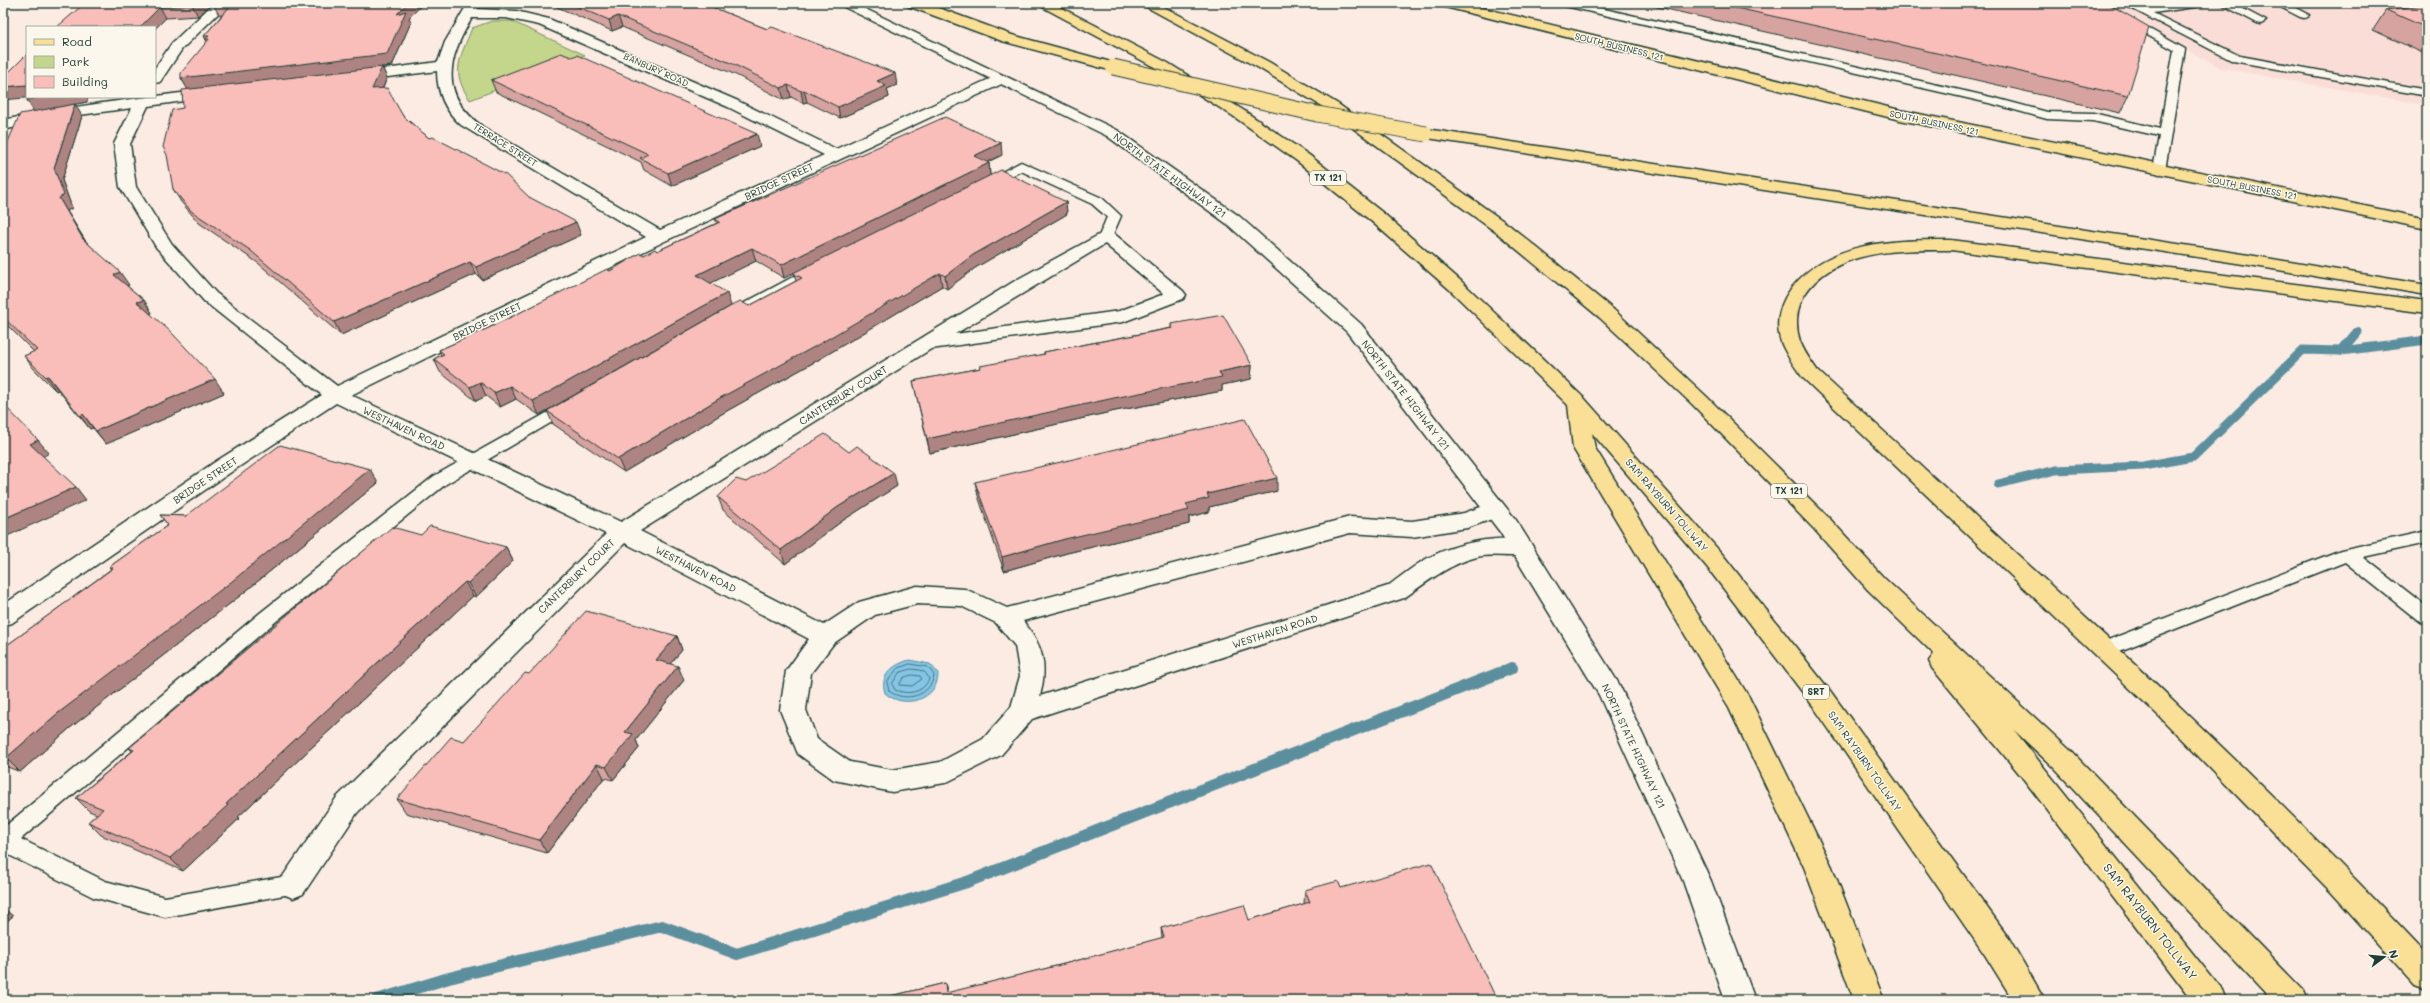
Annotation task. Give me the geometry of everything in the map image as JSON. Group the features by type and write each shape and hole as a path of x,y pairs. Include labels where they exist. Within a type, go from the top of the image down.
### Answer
{"main road":[{"path":"913,3 1007,38 1113,67 1317,114 1426,134 2242,259 2427,290"},
{"name":"TX 121","path":"1042,3 1163,66 1238,113 1303,158 1377,217 1455,285 1578,403"},
{"name":"TX 121","path":"1146,3 1264,65 1333,107 1503,229 1607,314 1699,400 1822,524 1876,584"},
{"name":"SOUTH BUSINESS 121","path":"1446,3 1808,94 2036,145 2427,224"},
{"path":"2427,307 1951,244 1902,245 1860,252 1823,267 1799,286 1788,310 1791,342 1810,374 2176,716 2342,884 2427,976"},
{"path":"1578,403 1584,448 1740,704 1818,867 1869,1000"},
{"name":"SAM RAYBURN TOLLWAY","path":"1578,403 1715,561 1822,699 1996,945 2030,1000"},
{"path":"1876,584 2064,760 2292,1000"},
{"name":"SAM RAYBURN TOLLWAY","path":"1876,584 2031,769 2211,1000"}],"street":[{"path":"156,78 177,46 222,3"},
{"name":"NORTH STATE HIGHWAY 121","path":"843,3 1112,133 1233,220 1354,328 1495,510 1522,548 1610,691 1697,881 1740,1000"},
{"name":"TERRACE STREET","path":"472,8 449,47 444,66 445,86 457,113 478,130 659,237"},
{"name":"BANBURY ROAD","path":"472,8 524,16 544,22 733,104 836,155"},
{"path":"341,78 444,66"},
{"name":"BRIDGE STREET","path":"3,617 226,465 335,395 659,237 1001,79"},
{"path":"156,98 230,91"},
{"path":"3,125 57,113 155,98"},
{"name":"WESTHAVEN ROAD","path":"144,99 122,144 128,187 165,247 210,297 335,395 622,532 825,636"},
{"name":"CANTERBURY COURT","path":"293,885 347,805 622,532 926,344 1106,236 1177,295 1123,316 926,344"},
{"path":"1005,617 1350,525 1412,529 1467,520 1495,510"},
{"name":"WESTHAVEN ROAD","path":"1023,712 1396,592 1434,565 1476,549 1522,548"},
{"path":"917,595 965,598 1005,617 1027,643 1033,676 1023,712 992,747 945,772 892,781 842,772 807,746 793,710 799,671 825,636 866,608 917,595"}],"lane":[{"path":"1565,3 1988,99 2047,115 2093,117 2165,134"},
{"path":"2095,3 2180,49 2158,170"},
{"path":"2126,3 2237,59 2427,93"},
{"path":"2142,11 2202,3"},
{"path":"2224,3 2261,21"},
{"path":"2278,3 2304,15"},
{"path":"972,191 1022,166 1097,201 1114,216 1106,236"},
{"path":"712,324 830,262"},
{"path":"293,885 165,907 101,890 3,841 267,618 440,480 472,460 582,398"},
{"path":"2105,649 2347,554 2427,537"},
{"path":"2347,554 2427,618"}],"shaded area":[{"path":"2101,3 2427,3 2427,105 2221,68"}],"green space":[{"path":"492,21 511,21 585,55 470,100 460,81 459,65 461,57 472,28"}],"water":[{"path":"909,660 930,664 938,673 937,682 933,690 919,700 901,701 892,698 885,693 884,681 886,676 893,668"}],"building":[{"path":"85,3 195,3 192,5 160,7 141,26 58,26"},
{"path":"233,3 408,3 397,14 406,11 387,54 181,78 181,73 209,39 205,39 209,36 204,36"},
{"path":"569,3 702,3 767,29 772,27 895,73 877,81 886,86 838,107 804,90 801,91 788,85 781,88 733,64 618,16 609,20"},
{"path":"1714,3 2107,3 2149,27 2128,96"},
{"path":"2427,4 2427,28 2386,10"},
{"path":"561,53 571,57 577,55 757,134 668,173 640,158 648,154 491,80"},
{"path":"26,55 26,85 3,87 3,78"},
{"path":"382,67 372,89 387,88 403,116 429,138 433,137 506,175 529,197 576,222 476,267 470,262 334,322 250,250 191,211 173,189 167,155 163,147 172,110 183,108 182,90"},
{"path":"75,104 54,168 64,195 59,198 83,239 120,272 114,275 144,300 137,302 171,332 215,379 96,431 83,414 80,416 48,376 46,377 24,356 37,350 3,317 3,153 20,114"},
{"path":"945,117 1001,143 974,156 989,163 781,265 752,248 697,275 727,293 533,401 510,386 494,393 480,382 470,387 434,359 444,354 439,350 493,326 607,269 610,271 640,253 644,255 655,249 657,251 720,222 715,219"},
{"path":"1001,170 1066,202 973,255 945,276 940,273 814,347 720,398 618,459 547,411 740,301 749,306 802,278 793,273"},
{"path":"1223,315 1252,365 1219,372 1222,377 1114,398 927,439 913,381 981,368 980,366 1045,354 1044,352 1173,328 1171,324"},
{"path":"3,404 38,440 30,444 76,487 3,519"},
{"path":"1245,419 1277,478 1207,494 1209,498 1186,504 1189,510 1065,539 1002,557 975,482"},
{"path":"825,434 849,452 857,446 894,473 838,507 781,550 718,497 736,479 746,482"},
{"path":"280,445 370,469 231,582 57,714 6,758 3,757 3,648 113,568 109,567 168,525 160,515 186,516"},
{"path":"430,526 506,547 468,583 465,582 404,638 170,858 88,822 103,809 76,798 134,750 129,748 392,527 421,535"},
{"path":"586,611 677,636 656,660 678,666 625,732 633,734 606,767 597,764 539,840 397,799 451,737 464,741 525,673 529,674"},
{"path":"1431,863 1497,1000 874,1000 945,983 946,993 1064,964 1164,937 1161,928 1244,905 1249,920 1310,902 1305,890 1338,881 1341,888"}],"waterway":[{"path":"2341,351 2357,332"},
{"path":"2341,351 2427,340"},
{"path":"1998,484 2056,470 2143,466 2193,457 2303,350 2341,351"},
{"path":"377,1000 449,978 662,926 737,954 967,882 1512,668"}]}
